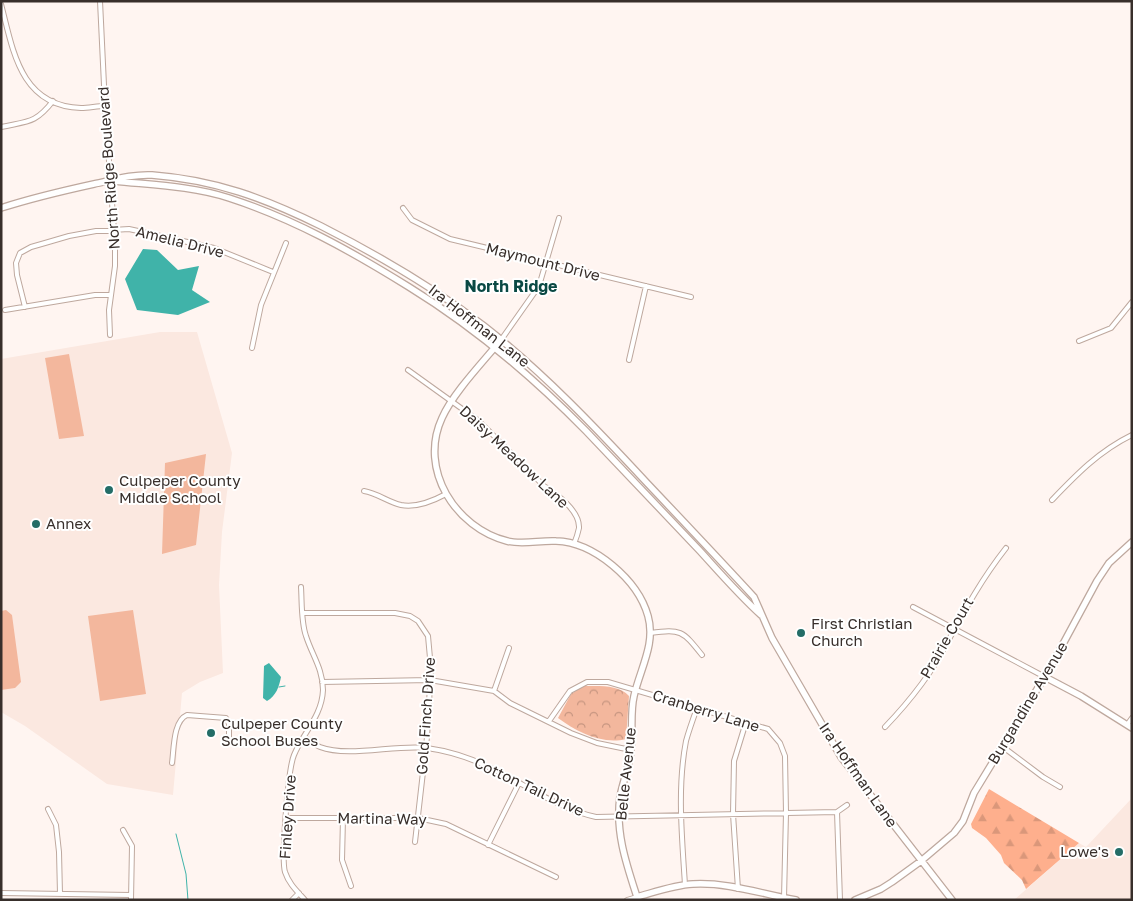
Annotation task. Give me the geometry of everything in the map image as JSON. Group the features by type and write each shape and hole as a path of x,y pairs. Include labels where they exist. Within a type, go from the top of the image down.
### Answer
{"main road":[{"name":"Ira Hoffman Lane","path":"1,208 38,196 128,176 151,175 207,182 239,190 302,216 371,251 422,282 500,340 567,398 754,597 772,638 826,733 854,775 952,900"},
{"name":"Ira Hoffman Lane","path":"110,181 197,190 228,198 305,228 358,255 429,299 528,375 586,431 742,598 762,616"},
{"name":"Belle Avenue","path":"500,340 452,400 440,420 436,441 437,471 446,494 466,520 490,535 515,542 557,541 574,544 590,550 606,560 634,589 645,607 650,633 648,650 632,709 631,750 628,769 620,794 619,817 623,853 638,898"},
{"name":"Burgandine Avenue","path":"855,900 881,890 921,861 954,832 963,821 974,793 1045,677 1097,581 1109,563 1132,542"},
{"path":"1045,677 1081,696 1129,727"},
{"path":"638,898 685,885 717,885 796,900"}],"street":[{"name":"North Ridge Boulevard","path":"100,1 114,229 115,266 110,295 110,335"},
{"path":"1,4 14,54 20,69 28,82 40,94 52,101 67,106 82,108 105,106"},
{"path":"1,127 37,118 45,112 52,101"},
{"name":"Maymount Drive","path":"402,208 412,220 446,237 691,297"},
{"name":"Belle Avenue","path":"500,340 537,290 559,218"},
{"name":"Amelia Drive","path":"25,307 16,269 16,258 20,254 31,247 69,236 114,229 129,229 214,248 273,272"},
{"path":"252,348 261,305 286,243"},
{"path":"629,360 646,286"},
{"path":"5,310 95,295 110,295"},
{"path":"1079,341 1111,328 1132,302"},
{"name":"Daisy Meadow Lane","path":"408,370 479,421 544,486 555,493 569,507 576,516 579,527 574,544"},
{"path":"1052,500 1087,464 1104,451 1132,436"},
{"path":"364,490 401,505 417,505 435,500 446,494"},
{"name":"Prairie Court","path":"885,726 905,706 943,651 987,572 1006,548"},
{"name":"Finley Drive","path":"301,587 306,636 321,670 322,690 319,709 313,724 293,758 289,775 284,849 285,871 292,886 305,900"},
{"path":"914,607 1045,677"},
{"name":"Gold Finch Drive","path":"303,613 395,613 410,616 418,621 428,636 430,680 426,748 416,842"},
{"path":"650,633 672,630 681,632 702,655"},
{"path":"494,691 509,648"},
{"path":"322,682 430,680 494,691 510,703 571,733 597,743 631,750"},
{"name":"Cranberry Lane","path":"548,721 570,691 587,682 608,682 768,729 780,743 785,756 784,898"},
{"path":"685,885 681,815 682,770 686,747 697,708"},
{"path":"172,763 177,723 186,714 226,718 230,724 229,741"},
{"path":"1129,727 1132,718"},
{"path":"738,889 733,814 734,761 746,722"},
{"name":"Cotton Tail Drive","path":"304,737 320,747 340,750 426,748 456,755 491,768 563,806 582,814 596,816 837,812"},
{"path":"1003,747 1043,778 1060,787"},
{"path":"488,844 519,783"},
{"path":"840,900 837,812 847,805"},
{"path":"48,810 56,825 60,894"},
{"name":"Martina Way","path":"286,818 418,818 446,824 556,877"},
{"path":"344,818 342,860 351,886"},
{"path":"1,893 131,898 132,846 123,830"},
{"path":"292,900 299,893"},
{"path":"627,900 638,898"}],"shaded area":[{"path":"160,332 197,332 232,453 222,532 219,585 223,673 200,682 182,693 173,795 107,784 25,726 1,712 1,359"},
{"path":"1132,798 1132,900 1014,900 1079,843 1086,847"}],"green space":[{"path":"69,354 84,436 59,439 45,358"},
{"path":"206,454 196,545 162,554 165,463"},
{"path":"6,610 12,615 21,682 15,688 1,690 1,611"},
{"path":"133,610 146,694 100,701 88,616"},
{"path":"583,686 620,689 629,696 626,739 599,739 573,728 558,718 571,694"},
{"path":"989,789 1079,843 1026,889 1022,880 1004,863 1001,855 986,838 972,828 971,824"}],"water":[{"path":"143,249 157,250 178,270 199,266 192,290 210,302 178,315 137,310 125,279"},
{"path":"269,663 281,677 277,691 267,701 263,698 264,666"}],"waterway":[{"path":"279,687 285,686"},
{"path":"176,834 186,874 188,900"}],"place":[{"name":"Culpeper County Middle School","path":"109,490"},
{"name":"Annex","path":"36,524"},
{"name":"First Christian Church","path":"801,633"},
{"name":"Culpeper County School Buses","path":"211,733"},
{"name":"Lowe's","path":"1119,852"}],"district":[{"name":"North Ridge","path":"511,286"}]}
